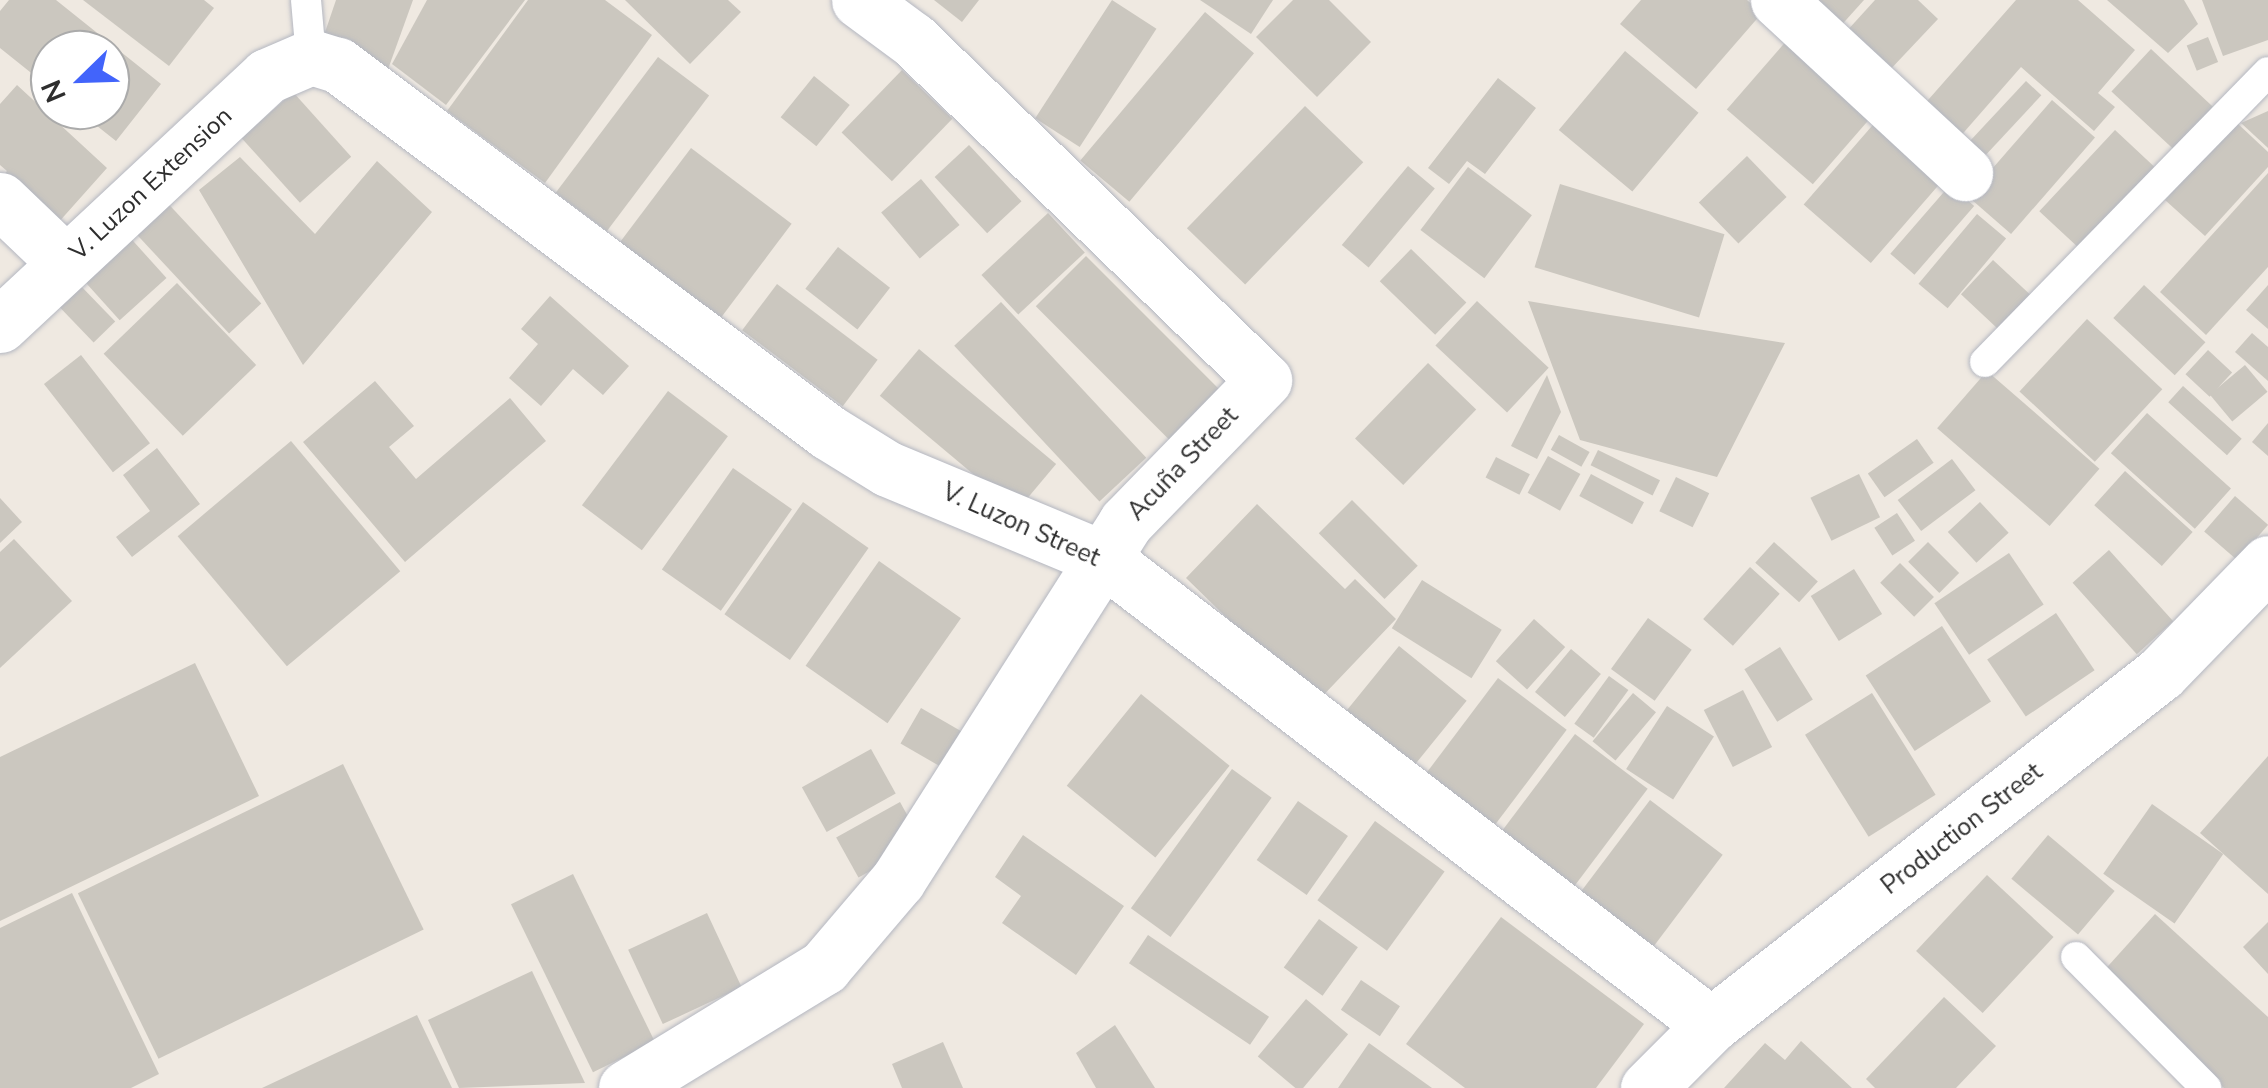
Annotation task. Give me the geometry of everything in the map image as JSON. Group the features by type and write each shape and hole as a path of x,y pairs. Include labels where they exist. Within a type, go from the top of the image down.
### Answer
{"street":[{"name":"Acuña Street","path":"626,1088 824,966 898,880 1126,522 1264,380 913,40 859,0"},
{"path":"1778,0 1964,173"},
{"name":"V. Luzon Extension","path":"0,325 267,76 311,57"},
{"name":"V. Luzon Street","path":"311,57 338,65 828,432 888,469 1104,559 1712,1025"},
{"path":"0,200 66,263"},
{"name":"Production Street","path":"1648,1088 1712,1025 2161,674 2268,563"}],"lane":[{"path":"306,0 311,57"},
{"path":"1984,362 2268,72"},
{"path":"2076,957 2206,1088"}],"building":[{"path":"9,0 56,0 94,30 30,30 30,72 0,48 0,11"},
{"path":"83,0 204,0 214,8 169,66 130,36 130,30 122,30"},
{"path":"336,0 413,0 387,72 320,47"},
{"path":"427,0 525,0 446,105 392,64"},
{"path":"528,0 605,0 652,35 545,183 447,111"},
{"path":"625,0 728,0 741,12 690,64"},
{"path":"934,0 979,0 962,22"},
{"path":"1112,0 1156,29 1080,147 1035,118"},
{"path":"1200,0 1273,0 1251,34"},
{"path":"1293,0 1329,0 1371,42 1317,97 1256,37"},
{"path":"1641,0 1747,0 1762,13 1696,89 1620,24"},
{"path":"1783,0 1864,0 1828,40"},
{"path":"1875,0 1918,0 1938,19 1887,73 1845,33"},
{"path":"2016,0 2078,0 2135,50 2098,93 2115,107 2094,131 2021,67 1951,147 1914,116"},
{"path":"2107,0 2184,0 2198,24 2168,53"},
{"path":"2202,0 2268,0 2268,40 2223,56"},
{"path":"1205,12 1254,53 1129,202 1080,161"},
{"path":"1795,31 1881,106 1813,184 1727,109"},
{"path":"2208,37 2218,62 2197,71 2187,46"},
{"path":"2151,49 2224,117 2185,160 2111,91"},
{"path":"1625,51 1699,113 1632,192 1559,130"},
{"path":"658,57 709,96 607,231 556,193"},
{"path":"130,59 161,84 130,123"},
{"path":"902,70 952,119 892,181 842,133"},
{"path":"814,76 850,105 816,146 781,117"},
{"path":"1498,78 1536,108 1485,174 1467,161 1449,184 1428,168"},
{"path":"2026,81 2041,95 1972,169 1957,155"},
{"path":"17,85 30,97 30,130 66,130 107,168 49,233 0,179 7,171 0,165 0,104"},
{"path":"293,92 351,157 300,203 242,138"},
{"path":"2052,100 2095,137 2011,234 1968,197"},
{"path":"1305,106 1363,162 1245,285 1187,228"},
{"path":"1885,111 1952,169 1871,263 1804,205"},
{"path":"2268,111 2268,148 2241,123"},
{"path":"2236,122 2268,152 2268,167 2205,236 2165,200"},
{"path":"102,130 125,130 116,141"},
{"path":"2115,130 2159,171 2083,252 2039,211"},
{"path":"969,145 1022,201 987,233 935,177"},
{"path":"691,148 792,224 719,320 619,244"},
{"path":"1747,156 1787,197 1738,244 1699,203"},
{"path":"240,157 315,234 377,161 432,212 303,365 199,190"},
{"path":"1408,166 1435,188 1369,267 1342,245"},
{"path":"1468,167 1532,215 1484,278 1420,230"},
{"path":"2268,173 2268,267 2206,335 2160,292"},
{"path":"921,179 960,225 920,258 881,212"},
{"path":"1560,184 1724,234 1699,317 1535,267"},
{"path":"1950,185 1974,206 1914,275 1890,254"},
{"path":"161,196 261,304 229,334 129,226"},
{"path":"1048,213 1085,252 1018,315 981,275"},
{"path":"1977,214 2006,238 1948,308 1919,284"},
{"path":"125,232 166,278 120,320 78,274"},
{"path":"838,247 890,288 857,329 805,289"},
{"path":"1411,249 1466,302 1435,335 1380,281"},
{"path":"1086,256 1227,397 1177,447 1036,306"},
{"path":"1993,260 2032,297 2000,331 1961,294"},
{"path":"77,282 115,322 94,342 55,303"},
{"path":"177,283 256,365 183,436 104,354"},
{"path":"777,284 878,360 843,406 742,330"},
{"path":"2144,285 2205,342 2175,375 2113,318"},
{"path":"2268,285 2268,329 2246,310"},
{"path":"550,296 629,366 603,395 573,369 541,406 509,378 538,344 521,329"},
{"path":"1477,301 1549,368 1507,412 1435,346"},
{"path":"1528,301 1785,343 1717,477 1580,440"},
{"path":"1001,302 1146,458 1099,501 954,346"},
{"path":"2087,319 2162,389 2095,462 2019,391"},
{"path":"2252,333 2268,347 2268,381 2235,352"},
{"path":"919,349 1056,464 1017,511 880,396"},
{"path":"2208,350 2232,373 2210,397 2185,374"},
{"path":"81,355 150,443 113,472 44,384"},
{"path":"1428,363 1476,410 1403,485 1355,439"},
{"path":"2245,365 2267,392 2232,421 2210,395"},
{"path":"1987,371 2099,469 2050,526 1937,428"},
{"path":"1547,375 1561,412 1537,459 1511,446"},
{"path":"375,381 414,426 389,447 416,479 510,398 546,441 405,562 303,442"},
{"path":"2183,386 2242,439 2227,455 2168,402"},
{"path":"668,391 728,436 642,550 582,505"},
{"path":"2147,413 2231,489 2195,529 2111,453"},
{"path":"2268,423 2268,456 2252,442"},
{"path":"1559,435 1590,452 1581,467 1551,450"},
{"path":"1917,439 1934,463 1884,497 1868,473"},
{"path":"291,441 400,571 287,666 178,536"},
{"path":"157,448 200,504 132,557 116,537 150,511 123,475"},
{"path":"1598,450 1660,480 1653,496 1591,465"},
{"path":"1548,456 1580,474 1560,511 1528,493"},
{"path":"1496,457 1530,474 1519,495 1486,477"},
{"path":"1952,459 1975,490 1921,531 1898,500"},
{"path":"733,468 792,509 721,611 662,570"},
{"path":"2125,471 2193,532 2162,566 2094,505"},
{"path":"1591,474 1644,502 1632,524 1579,496"},
{"path":"1859,474 1880,517 1832,541 1810,498"},
{"path":"1676,477 1709,493 1693,527 1659,511"},
{"path":"2235,496 2268,525 2237,560 2204,531"},
{"path":"0,498 22,522 0,543"},
{"path":"1352,500 1418,566 1385,599 1319,533"},
{"path":"803,502 869,548 790,660 724,614"},
{"path":"1980,502 2009,533 1976,563 1948,532"},
{"path":"1257,504 1345,589 1355,579 1396,619 1315,704 1186,578"},
{"path":"1897,513 1915,541 1892,555 1874,528"},
{"path":"14,539 72,601 0,668 0,552"},
{"path":"1774,542 1818,581 1799,602 1755,563"},
{"path":"1928,542 1959,573 1939,593 1908,562"},
{"path":"2109,550 2173,621 2137,654 2073,583"},
{"path":"2009,553 2044,604 1969,655 1934,603"},
{"path":"879,561 961,618 887,723 806,666"},
{"path":"1900,563 1934,597 1914,617 1880,583"},
{"path":"1750,567 1780,594 1733,646 1703,619"},
{"path":"1854,569 1882,614 1839,641 1811,596"},
{"path":"1422,580 1502,630 1472,678 1392,628"},
{"path":"2056,613 2095,670 2026,717 1987,659"},
{"path":"1648,618 1692,650 1655,701 1611,669"},
{"path":"1534,619 1565,647 1527,689 1496,661"},
{"path":"1942,626 1991,701 1915,751 1866,676"},
{"path":"1399,646 1467,701 1406,775 1339,721"},
{"path":"1780,647 1813,700 1777,722 1744,669"},
{"path":"1571,649 1601,674 1565,717 1535,692"},
{"path":"195,663 259,796 0,921 0,757"},
{"path":"1609,676 1628,690 1594,738 1574,724"},
{"path":"1498,678 1567,730 1488,834 1420,782"},
{"path":"1743,690 1772,747 1733,767 1704,710"},
{"path":"1633,693 1656,712 1615,761 1593,741"},
{"path":"1872,693 1936,795 1869,837 1805,735"},
{"path":"1141,694 1230,766 1155,857 1067,786"},
{"path":"1667,706 1714,736 1673,799 1626,769"},
{"path":"921,708 969,736 949,772 900,744"},
{"path":"1575,734 1648,789 1565,898 1493,843"},
{"path":"871,749 896,794 827,832 802,787"},
{"path":"2268,756 2268,894 2200,833"},
{"path":"343,764 424,929 159,1059 78,893"},
{"path":"1232,769 1272,798 1171,937 1131,908"},
{"path":"1650,800 1723,855 1649,953 1576,898"},
{"path":"1298,801 1348,836 1307,895 1257,860"},
{"path":"900,802 922,842 858,878 836,837"},
{"path":"2152,804 2223,854 2175,924 2103,874"},
{"path":"1375,821 1445,872 1387,951 1317,900"},
{"path":"1023,835 1124,906 1076,975 1002,923 1021,896 995,877"},
{"path":"2048,835 2115,891 2078,935 2011,879"},
{"path":"573,874 655,1042 593,1072 511,904"},
{"path":"1987,875 2054,937 1983,1013 1916,951"},
{"path":"72,893 159,1074 131,1088 0,1088 0,928"},
{"path":"707,913 742,987 663,1024 628,950"},
{"path":"2155,914 2268,1017 2268,1088 2224,1088 2100,975"},
{"path":"1501,917 1644,1024 1596,1088 1465,1088 1406,1044"},
{"path":"1319,919 1358,947 1323,996 1284,968"},
{"path":"2268,922 2268,974 2243,947"},
{"path":"1148,935 1269,1017 1250,1045 1129,963"},
{"path":"532,971 585,1083 459,1088 428,1020"},
{"path":"1361,980 1400,1006 1380,1036 1341,1010"},
{"path":"1944,997 1996,1046 1956,1088 1875,1088 1866,1079"},
{"path":"1306,999 1348,1034 1303,1088 1295,1088 1258,1056"},
{"path":"417,1015 452,1088 262,1088"},
{"path":"1115,1025 1155,1088 1096,1088 1076,1053"},
{"path":"1801,1041 1852,1088 1724,1088 1765,1043 1785,1060"},
{"path":"943,1042 963,1088 902,1088 892,1064"},
{"path":"1369,1043 1432,1088 1338,1088"}]}
